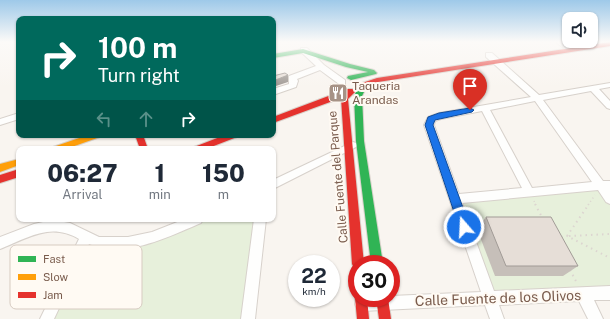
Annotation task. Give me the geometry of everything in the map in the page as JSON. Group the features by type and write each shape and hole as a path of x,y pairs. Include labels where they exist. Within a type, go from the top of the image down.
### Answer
{"street":[{"path":"311,57 321,67 347,80 360,81 363,86"},
{"path":"327,57 345,65 377,72"},
{"path":"347,80 377,72 477,57"},
{"path":"491,57 537,98 605,186 610,200"},
{"path":"276,119 350,91 358,90 363,86 377,80 520,57"},
{"path":"284,76 292,78 321,67"},
{"path":"276,91 292,85 294,81 292,78"},
{"path":"347,80 344,88 350,91"},
{"path":"497,319 429,125 431,119 439,116 610,85"},
{"name":"Calle Fuente del Parque","path":"363,86 358,96 360,141 376,255"},
{"path":"593,88 610,106"},
{"name":"Calle Fuente del Parque","path":"350,91 344,97 344,102 357,255"},
{"path":"327,100 337,97 344,102"},
{"path":"485,108 529,192"},
{"path":"0,122 16,117"},
{"path":"65,146 89,138"},
{"path":"205,146 226,138"},
{"path":"276,184 360,141"},
{"path":"0,168 16,163"},
{"path":"0,179 16,174"},
{"path":"454,199 605,186"},
{"path":"0,243 40,227 54,225 69,227 102,243 130,243 161,235 190,222"},
{"path":"248,319 260,222"},
{"path":"83,245 87,236"},
{"name":"Calle Fuente de los Olivos","path":"400,300 610,293"},
{"path":"583,294 596,319"},
{"path":"362,307 363,319"},
{"path":"384,307 385,319"},
{"path":"47,319 52,309"}],"path":[{"path":"567,236 605,186"},
{"path":"529,192 546,224"},
{"path":"560,237 610,234"},
{"path":"567,236 610,258"},
{"path":"569,269 583,294"}],"green space":[{"path":"600,186 610,199 610,293 490,298 454,199"},
{"path":"189,222 260,222 248,319 47,319 52,309 142,309 142,245 83,245 87,236 130,243"}],"building":[{"path":"285,73 288,75 276,80 276,75"},
{"path":"486,217 551,217 578,266 506,266"}],"traffic: fast":[{"path":"321,57 348,66 372,71"},
{"path":"351,78 374,73"},
{"path":"362,88 358,96 360,141 376,255"}],"traffic: slow":[{"path":"65,146 88,138"},
{"path":"0,168 16,163"}],"traffic: jam":[{"path":"363,84 377,80 527,57"},
{"path":"350,91 344,99 357,255"},
{"path":"276,119 352,91"},
{"path":"140,138 143,146"},
{"path":"205,146 226,138"},
{"path":"0,179 16,174"},
{"path":"362,307 363,319"},
{"path":"383,307 385,319"}],"place":[{"name":"Taqueria Arandas","path":"338,93"}],"route":[{"path":"464,227 429,125 431,119 439,116 470,110"}]}
